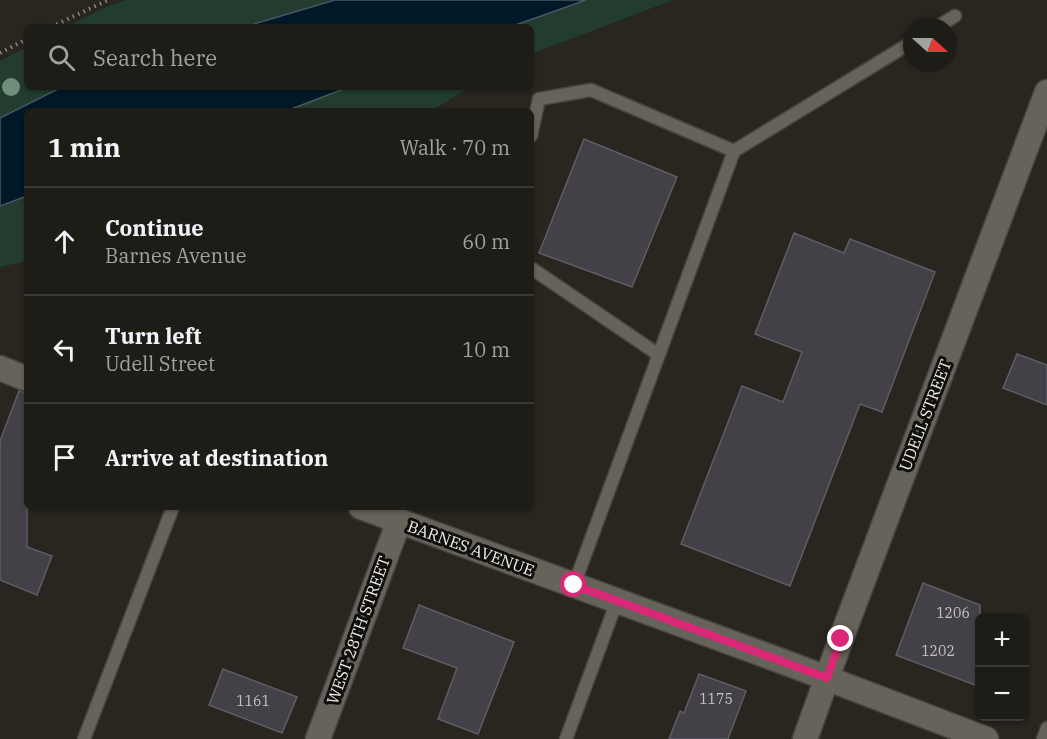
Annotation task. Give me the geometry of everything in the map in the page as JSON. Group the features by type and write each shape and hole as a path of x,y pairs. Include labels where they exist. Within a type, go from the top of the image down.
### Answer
{"street":[{"name":"UDELL STREET","path":"805,739 1047,92"},
{"path":"0,368 24,378"},
{"name":"BARNES AVENUE","path":"369,510 827,678 986,739"},
{"name":"WEST 28TH STREET","path":"318,739 399,521"}],"lane":[{"path":"574,585 734,151 903,48"},
{"path":"534,122 539,99 591,90 734,151"},
{"path":"534,270 659,355"},
{"path":"84,739 172,510"},
{"path":"566,739 617,601"},
{"path":"1043,739 1047,728"}],"path":[{"path":"57,24 108,0"},
{"path":"0,53 24,41"}],"green space":[{"path":"126,0 335,0 254,24 72,24"},
{"path":"586,0 673,0 534,53 534,24 518,24"},
{"path":"24,49 24,90 56,90 0,118 0,61"},
{"path":"341,90 465,90 436,108 294,108"},
{"path":"24,197 24,262 0,267 0,206"}],"water":[{"path":"335,0 586,0 518,24 254,24"},
{"path":"56,90 341,90 294,108 24,108 24,197 0,206 0,118"}],"building":[{"path":"584,139 677,177 632,287 539,253"},
{"path":"794,233 844,253 850,239 935,272 882,412 860,404 790,586 681,544 742,386 783,402 802,352 755,334"},
{"path":"1017,354 1047,365 1047,405 1003,388"},
{"path":"19,391 24,392 24,510 27,510 27,547 52,556 37,595 0,580 0,441"},
{"path":"923,583 980,605 980,613 975,613 975,685 896,655"},
{"path":"419,605 514,642 478,734 438,719 457,668 403,648"},
{"path":"223,669 297,697 282,733 209,705"},
{"path":"699,674 746,691 728,739 669,739 680,711 684,713"}],"route":[{"path":"574,585 827,678 841,639"}]}
